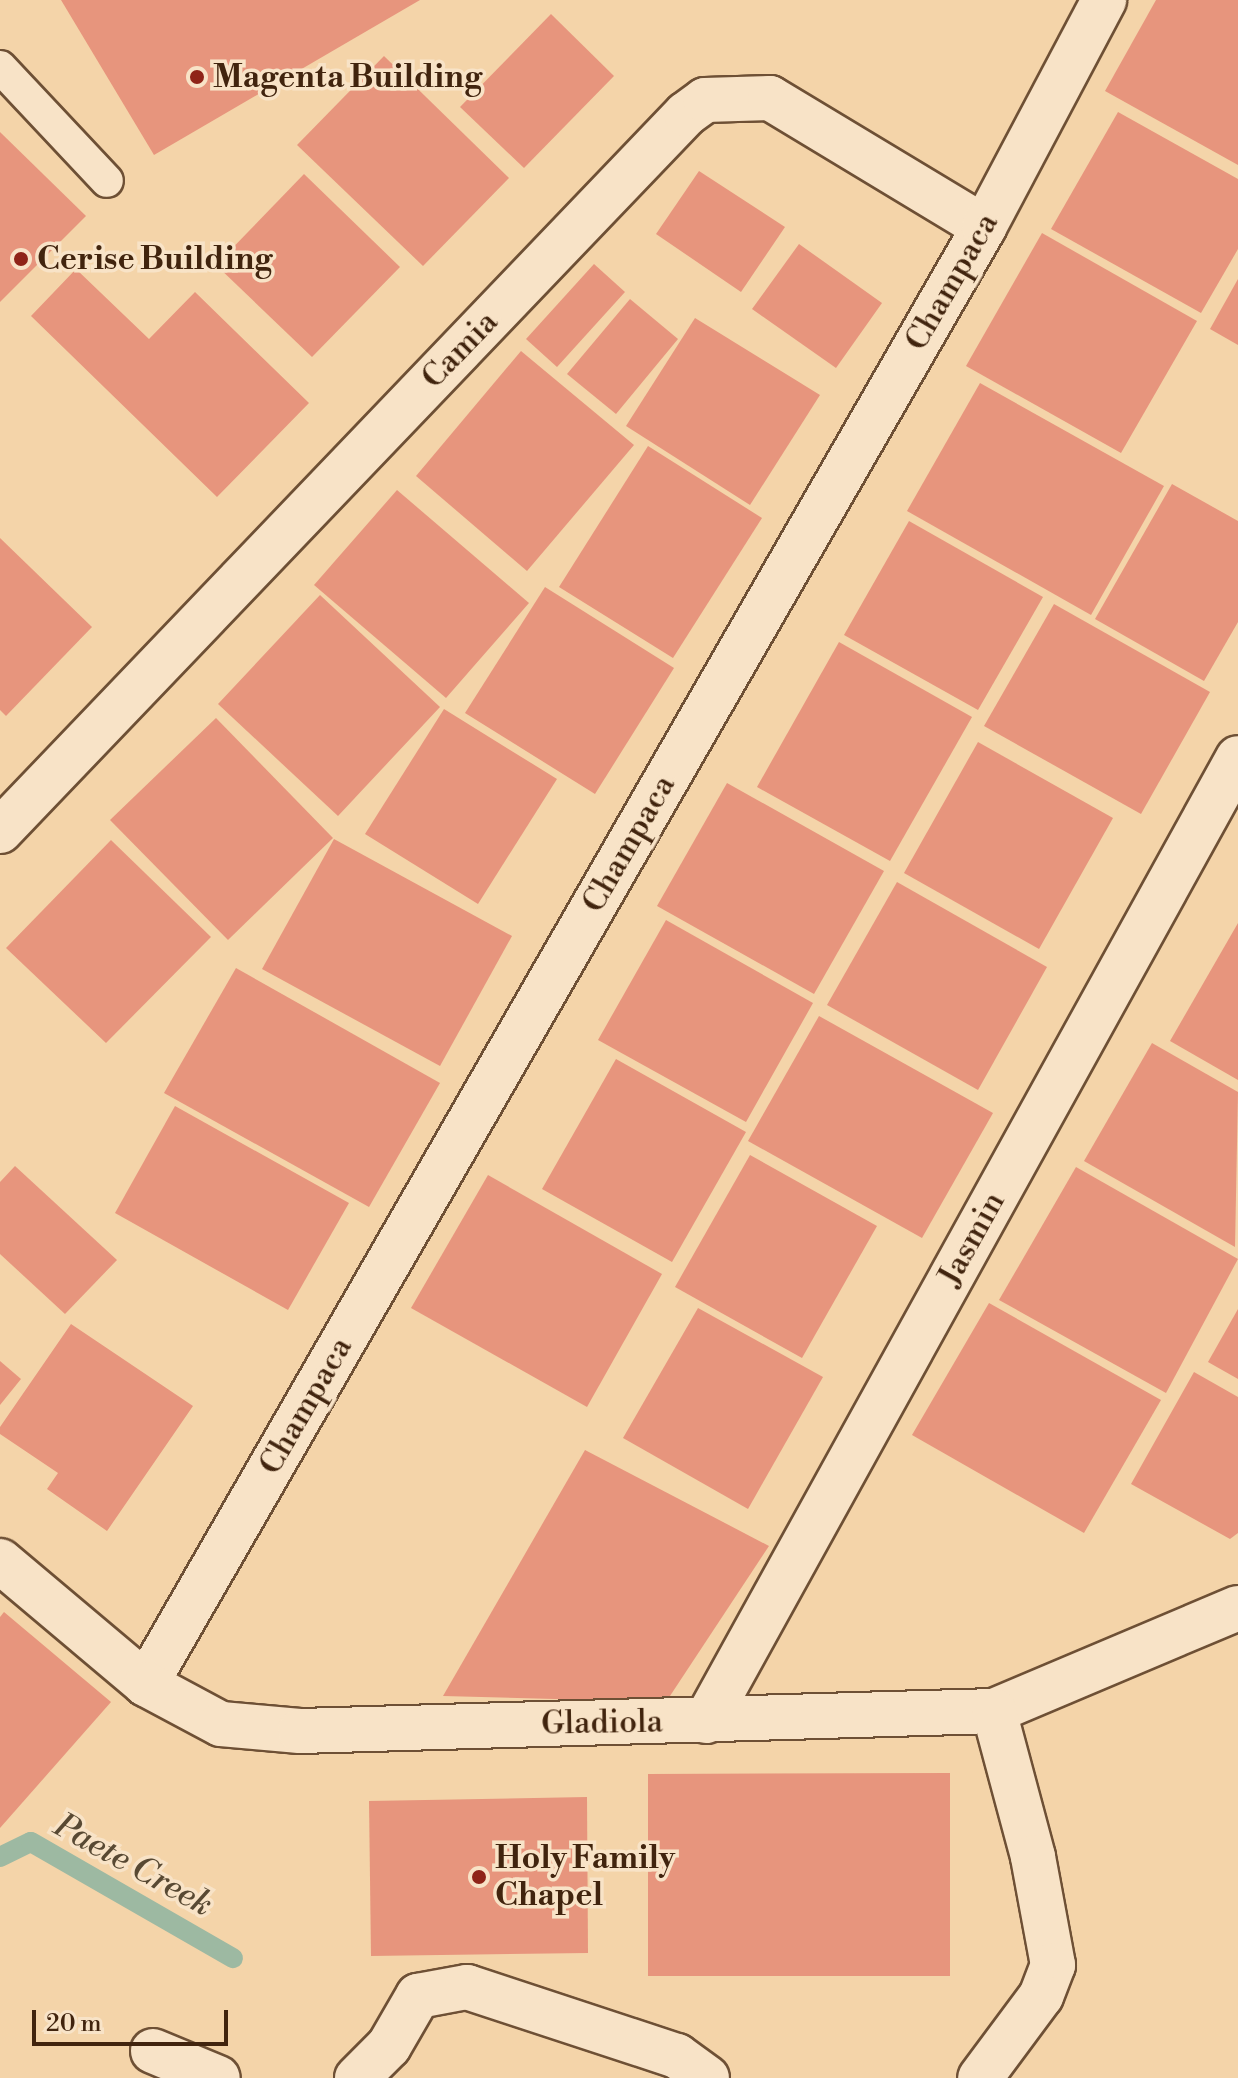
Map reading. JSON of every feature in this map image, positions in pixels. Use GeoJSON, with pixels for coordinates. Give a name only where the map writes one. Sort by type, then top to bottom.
{"type":"FeatureCollection","features":[{"type":"Feature","properties":{"kind":"street","name":"Champaca"},"geometry":{"type":"LineString","coordinates":[[146,1684],[984,227],[1104,0]]}},
{"type":"Feature","properties":{"kind":"street","name":"Camia"},"geometry":{"type":"LineString","coordinates":[[0,831],[675,125],[705,100],[770,98],[984,227]]}},
{"type":"Feature","properties":{"kind":"street","name":"Jasmin"},"geometry":{"type":"LineString","coordinates":[[706,1721],[1238,758]]}},
{"type":"Feature","properties":{"kind":"street","name":"Gladiola"},"geometry":{"type":"LineString","coordinates":[[0,1561],[146,1684],[221,1724],[300,1731],[994,1711],[1238,1608]]}},
{"type":"Feature","properties":{"kind":"street"},"geometry":{"type":"LineString","coordinates":[[980,2078],[1041,1996],[1053,1965],[1033,1857],[994,1711]]}},
{"type":"Feature","properties":{"kind":"street"},"geometry":{"type":"LineString","coordinates":[[357,2078],[389,2046],[418,1996],[467,1987],[677,2056],[707,2078]]}},
{"type":"Feature","properties":{"kind":"street"},"geometry":{"type":"LineString","coordinates":[[153,2051],[218,2078]]}},
{"type":"Feature","properties":{"kind":"lane"},"geometry":{"type":"LineString","coordinates":[[0,67],[107,181]]}},
{"type":"Feature","properties":{"kind":"building","name":"Magenta Building"},"geometry":{"type":"Polygon","coordinates":[[[61,0],[420,0],[154,155],[61,0]]]}},
{"type":"Feature","properties":{"kind":"building"},"geometry":{"type":"Polygon","coordinates":[[[1156,0],[1238,0],[1238,165],[1105,91],[1156,0]]]}},
{"type":"Feature","properties":{"kind":"building"},"geometry":{"type":"Polygon","coordinates":[[[551,14],[614,76],[524,168],[460,107],[551,14]]]}},
{"type":"Feature","properties":{"kind":"building"},"geometry":{"type":"Polygon","coordinates":[[[384,56],[509,178],[423,266],[297,145],[384,56]]]}},
{"type":"Feature","properties":{"kind":"building"},"geometry":{"type":"Polygon","coordinates":[[[1118,112],[1238,179],[1238,249],[1201,313],[1051,229],[1118,112]]]}},
{"type":"Feature","properties":{"kind":"building","name":"Cerise Building"},"geometry":{"type":"Polygon","coordinates":[[[0,132],[86,216],[0,302],[0,132]]]}},
{"type":"Feature","properties":{"kind":"building"},"geometry":{"type":"Polygon","coordinates":[[[699,171],[785,227],[741,292],[656,234],[699,171]]]}},
{"type":"Feature","properties":{"kind":"building"},"geometry":{"type":"Polygon","coordinates":[[[304,174],[400,267],[312,357],[216,265],[304,174]]]}},
{"type":"Feature","properties":{"kind":"building"},"geometry":{"type":"Polygon","coordinates":[[[1042,233],[1197,321],[1121,453],[966,366],[1042,233]]]}},
{"type":"Feature","properties":{"kind":"building"},"geometry":{"type":"Polygon","coordinates":[[[799,244],[882,303],[836,368],[752,309],[799,244]]]}},
{"type":"Feature","properties":{"kind":"building"},"geometry":{"type":"Polygon","coordinates":[[[594,264],[625,292],[557,367],[526,339],[594,264]]]}},
{"type":"Feature","properties":{"kind":"building"},"geometry":{"type":"Polygon","coordinates":[[[76,269],[149,339],[195,292],[309,403],[217,497],[31,316],[76,269]]]}},
{"type":"Feature","properties":{"kind":"building"},"geometry":{"type":"Polygon","coordinates":[[[1238,279],[1238,345],[1210,329],[1238,279]]]}},
{"type":"Feature","properties":{"kind":"building"},"geometry":{"type":"Polygon","coordinates":[[[630,299],[678,339],[616,414],[567,374],[630,299]]]}},
{"type":"Feature","properties":{"kind":"building"},"geometry":{"type":"Polygon","coordinates":[[[695,318],[820,395],[750,505],[626,426],[695,318]]]}},
{"type":"Feature","properties":{"kind":"building"},"geometry":{"type":"Polygon","coordinates":[[[521,351],[634,445],[527,571],[416,476],[521,351]]]}},
{"type":"Feature","properties":{"kind":"building"},"geometry":{"type":"Polygon","coordinates":[[[980,383],[1164,486],[1091,615],[907,511],[980,383]]]}},
{"type":"Feature","properties":{"kind":"building"},"geometry":{"type":"Polygon","coordinates":[[[648,446],[762,518],[673,658],[559,587],[648,446]]]}},
{"type":"Feature","properties":{"kind":"building"},"geometry":{"type":"Polygon","coordinates":[[[1172,484],[1238,521],[1238,622],[1204,681],[1095,619],[1172,484]]]}},
{"type":"Feature","properties":{"kind":"building"},"geometry":{"type":"Polygon","coordinates":[[[397,490],[529,603],[446,698],[314,585],[397,490]]]}},
{"type":"Feature","properties":{"kind":"building"},"geometry":{"type":"Polygon","coordinates":[[[909,521],[1043,597],[978,710],[844,635],[909,521]]]}},
{"type":"Feature","properties":{"kind":"building"},"geometry":{"type":"Polygon","coordinates":[[[0,538],[92,627],[6,716],[0,710],[0,538]]]}},
{"type":"Feature","properties":{"kind":"building"},"geometry":{"type":"Polygon","coordinates":[[[545,587],[674,668],[595,794],[465,713],[545,587]]]}},
{"type":"Feature","properties":{"kind":"building"},"geometry":{"type":"Polygon","coordinates":[[[320,595],[440,707],[338,816],[218,704],[320,595]]]}},
{"type":"Feature","properties":{"kind":"building"},"geometry":{"type":"Polygon","coordinates":[[[1054,604],[1210,692],[1141,814],[984,726],[1054,604]]]}},
{"type":"Feature","properties":{"kind":"building"},"geometry":{"type":"Polygon","coordinates":[[[839,642],[972,717],[890,861],[757,787],[839,642]]]}},
{"type":"Feature","properties":{"kind":"building"},"geometry":{"type":"Polygon","coordinates":[[[444,709],[557,779],[478,904],[365,834],[444,709]]]}},
{"type":"Feature","properties":{"kind":"building"},"geometry":{"type":"Polygon","coordinates":[[[216,718],[333,838],[228,940],[110,820],[216,718]]]}},
{"type":"Feature","properties":{"kind":"building"},"geometry":{"type":"Polygon","coordinates":[[[978,742],[1113,818],[1039,949],[904,873],[978,742]]]}},
{"type":"Feature","properties":{"kind":"building"},"geometry":{"type":"Polygon","coordinates":[[[727,783],[884,871],[814,994],[657,906],[727,783]]]}},
{"type":"Feature","properties":{"kind":"building"},"geometry":{"type":"Polygon","coordinates":[[[334,839],[512,936],[440,1066],[262,969],[334,839]]]}},
{"type":"Feature","properties":{"kind":"building"},"geometry":{"type":"Polygon","coordinates":[[[111,840],[211,937],[106,1043],[6,948],[111,840]]]}},
{"type":"Feature","properties":{"kind":"building"},"geometry":{"type":"Polygon","coordinates":[[[897,882],[1047,967],[978,1090],[827,1005],[897,882]]]}},
{"type":"Feature","properties":{"kind":"building"},"geometry":{"type":"Polygon","coordinates":[[[666,920],[813,1003],[746,1122],[598,1040],[666,920]]]}},
{"type":"Feature","properties":{"kind":"building"},"geometry":{"type":"Polygon","coordinates":[[[1238,923],[1238,1080],[1170,1041],[1238,923]]]}},
{"type":"Feature","properties":{"kind":"building"},"geometry":{"type":"Polygon","coordinates":[[[236,968],[440,1083],[369,1207],[164,1093],[236,968]]]}},
{"type":"Feature","properties":{"kind":"building"},"geometry":{"type":"Polygon","coordinates":[[[819,1016],[993,1113],[922,1238],[748,1141],[819,1016]]]}},
{"type":"Feature","properties":{"kind":"building"},"geometry":{"type":"Polygon","coordinates":[[[1152,1043],[1238,1092],[1235,1247],[1084,1161],[1152,1043]]]}},
{"type":"Feature","properties":{"kind":"building"},"geometry":{"type":"Polygon","coordinates":[[[616,1059],[746,1132],[672,1262],[542,1189],[616,1059]]]}},
{"type":"Feature","properties":{"kind":"building"},"geometry":{"type":"Polygon","coordinates":[[[175,1106],[349,1203],[288,1310],[115,1213],[175,1106]]]}},
{"type":"Feature","properties":{"kind":"building"},"geometry":{"type":"Polygon","coordinates":[[[750,1155],[877,1226],[802,1358],[675,1287],[750,1155]]]}},
{"type":"Feature","properties":{"kind":"building"},"geometry":{"type":"Polygon","coordinates":[[[15,1166],[117,1260],[65,1314],[0,1254],[0,1182],[15,1166]]]}},
{"type":"Feature","properties":{"kind":"building"},"geometry":{"type":"Polygon","coordinates":[[[1076,1167],[1238,1259],[1166,1393],[999,1300],[1076,1167]]]}},
{"type":"Feature","properties":{"kind":"building"},"geometry":{"type":"Polygon","coordinates":[[[488,1175],[662,1274],[587,1407],[411,1308],[488,1175]]]}},
{"type":"Feature","properties":{"kind":"building"},"geometry":{"type":"Polygon","coordinates":[[[989,1303],[1161,1400],[1084,1533],[912,1435],[989,1303]]]}},
{"type":"Feature","properties":{"kind":"building"},"geometry":{"type":"Polygon","coordinates":[[[698,1308],[823,1377],[748,1509],[623,1438],[698,1308]]]}},
{"type":"Feature","properties":{"kind":"building"},"geometry":{"type":"Polygon","coordinates":[[[1238,1309],[1238,1379],[1208,1362],[1238,1309]]]}},
{"type":"Feature","properties":{"kind":"building"},"geometry":{"type":"Polygon","coordinates":[[[71,1324],[193,1406],[107,1531],[47,1489],[58,1473],[0,1434],[0,1427],[71,1324]]]}},
{"type":"Feature","properties":{"kind":"building"},"geometry":{"type":"Polygon","coordinates":[[[0,1361],[21,1379],[0,1405],[0,1361]]]}},
{"type":"Feature","properties":{"kind":"building"},"geometry":{"type":"Polygon","coordinates":[[[1194,1372],[1238,1397],[1238,1533],[1230,1539],[1131,1484],[1194,1372]]]}},
{"type":"Feature","properties":{"kind":"building"},"geometry":{"type":"Polygon","coordinates":[[[585,1450],[769,1546],[666,1702],[443,1696],[585,1450]]]}},
{"type":"Feature","properties":{"kind":"building"},"geometry":{"type":"Polygon","coordinates":[[[4,1612],[111,1702],[0,1828],[0,1617],[4,1612]]]}},
{"type":"Feature","properties":{"kind":"building"},"geometry":{"type":"Polygon","coordinates":[[[950,1773],[950,1976],[648,1976],[648,1774],[950,1773]]]}},
{"type":"Feature","properties":{"kind":"building","name":"Holy Family Chapel"},"geometry":{"type":"Polygon","coordinates":[[[587,1797],[588,1953],[371,1956],[369,1801],[587,1797]]]}},
{"type":"Feature","properties":{"kind":"waterway","name":"Paete Creek"},"geometry":{"type":"LineString","coordinates":[[0,1857],[31,1842],[233,1958]]}},
{"type":"Feature","properties":{"kind":"place","name":"Magenta Building"},"geometry":{"type":"Point","coordinates":[197,77]}},
{"type":"Feature","properties":{"kind":"place","name":"Cerise Building"},"geometry":{"type":"Point","coordinates":[21,259]}},
{"type":"Feature","properties":{"kind":"place","name":"Holy Family Chapel"},"geometry":{"type":"Point","coordinates":[479,1877]}}]}
